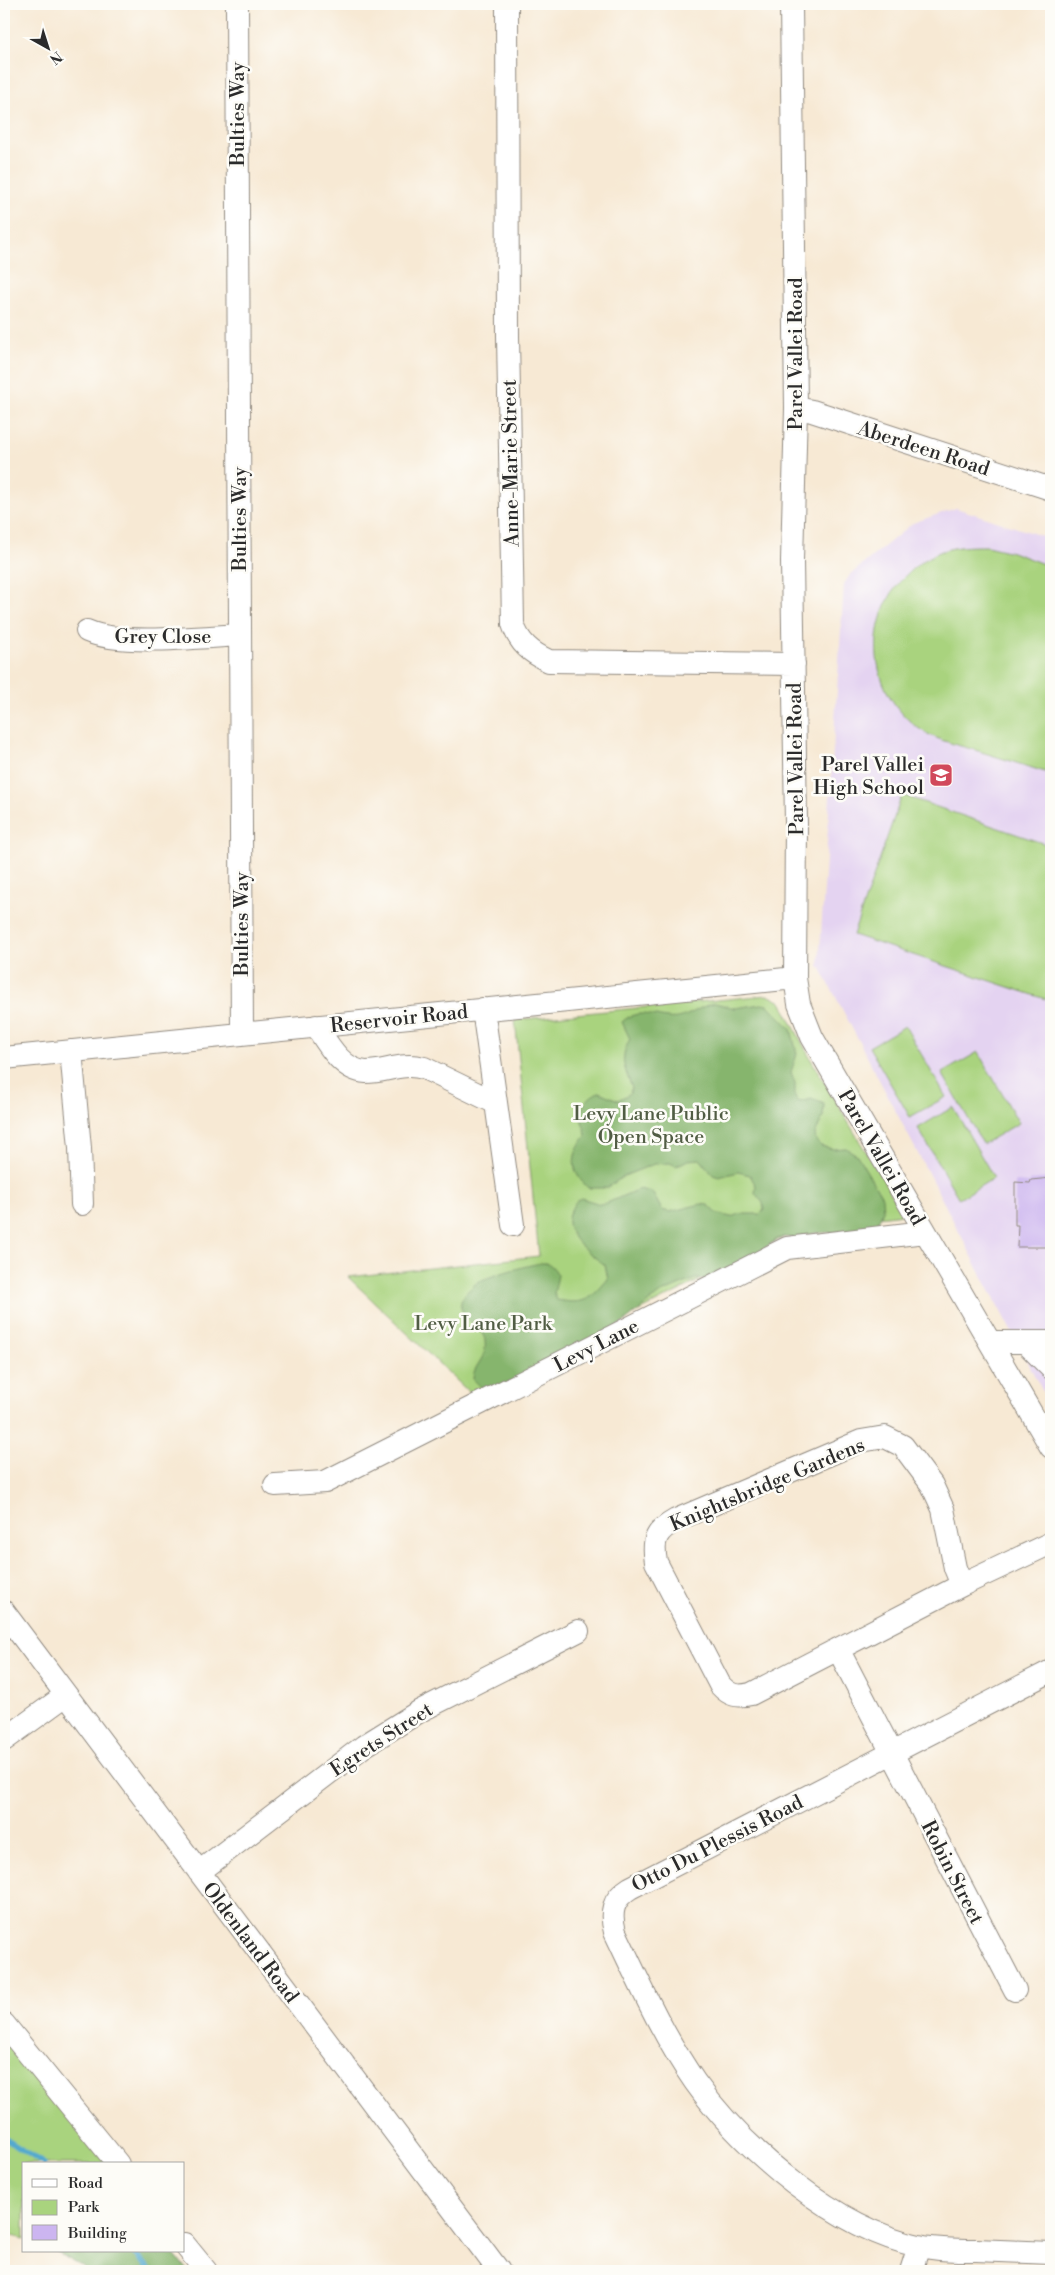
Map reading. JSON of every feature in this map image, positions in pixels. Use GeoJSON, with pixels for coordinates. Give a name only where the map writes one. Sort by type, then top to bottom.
{"type":"FeatureCollection","features":[{"type":"Feature","properties":{"kind":"street","name":"Bulties Way"},"geometry":{"type":"LineString","coordinates":[[237,4],[242,1034]]}},
{"type":"Feature","properties":{"kind":"street","name":"Anne-Marie Street"},"geometry":{"type":"LineString","coordinates":[[507,4],[508,346],[513,624],[517,635],[534,654],[549,661],[794,664]]}},
{"type":"Feature","properties":{"kind":"street","name":"Parel Vallei Road"},"geometry":{"type":"LineString","coordinates":[[790,4],[796,408],[792,561],[796,824],[795,978],[799,1004],[812,1037],[1050,1442]]}},
{"type":"Feature","properties":{"kind":"street","name":"Aberdeen Road"},"geometry":{"type":"LineString","coordinates":[[796,408],[812,411],[1051,489]]}},
{"type":"Feature","properties":{"kind":"street","name":"Grey Close"},"geometry":{"type":"LineString","coordinates":[[87,630],[97,635],[122,638],[240,636]]}},
{"type":"Feature","properties":{"kind":"street","name":"Reservoir Road"},"geometry":{"type":"LineString","coordinates":[[4,1058],[795,978]]}},
{"type":"Feature","properties":{"kind":"street"},"geometry":{"type":"LineString","coordinates":[[484,1009],[513,1225]]}},
{"type":"Feature","properties":{"kind":"street"},"geometry":{"type":"LineString","coordinates":[[316,1026],[333,1051],[357,1070],[366,1072],[412,1065],[432,1072],[496,1103]]}},
{"type":"Feature","properties":{"kind":"street"},"geometry":{"type":"LineString","coordinates":[[71,1052],[80,1148],[82,1204]]}},
{"type":"Feature","properties":{"kind":"street","name":"Levy Lane"},"geometry":{"type":"LineString","coordinates":[[275,1485],[325,1482],[787,1248],[925,1232]]}},
{"type":"Feature","properties":{"kind":"street"},"geometry":{"type":"LineString","coordinates":[[990,1342],[1051,1342]]}},
{"type":"Feature","properties":{"kind":"street"},"geometry":{"type":"LineString","coordinates":[[1026,1343],[1051,1368]]}},
{"type":"Feature","properties":{"kind":"street","name":"Knightsbridge Gardens"},"geometry":{"type":"LineString","coordinates":[[962,1585],[955,1568],[943,1509],[935,1492],[903,1446],[885,1437],[861,1441],[676,1520],[664,1527],[657,1536],[654,1549],[656,1562],[720,1685],[726,1692],[742,1696],[752,1694],[962,1585],[1051,1543]]}},
{"type":"Feature","properties":{"kind":"street","name":"Oldenland Road"},"geometry":{"type":"LineString","coordinates":[[4,1612],[499,2271]]}},
{"type":"Feature","properties":{"kind":"street","name":"Egrets Street"},"geometry":{"type":"LineString","coordinates":[[198,1872],[364,1746],[420,1711],[578,1631]]}},
{"type":"Feature","properties":{"kind":"street"},"geometry":{"type":"LineString","coordinates":[[838,1649],[892,1753]]}},
{"type":"Feature","properties":{"kind":"street","name":"Otto Du Plessis Road"},"geometry":{"type":"LineString","coordinates":[[1051,1671],[622,1893],[612,1909],[615,1932],[626,1956],[676,2052],[695,2082],[722,2115],[765,2159],[812,2197],[844,2216],[897,2240],[920,2246],[941,2249],[1051,2253]]}},
{"type":"Feature","properties":{"kind":"street"},"geometry":{"type":"LineString","coordinates":[[4,1740],[66,1695]]}},
{"type":"Feature","properties":{"kind":"street","name":"Robin Street"},"geometry":{"type":"LineString","coordinates":[[892,1753],[1015,1990]]}},
{"type":"Feature","properties":{"kind":"street"},"geometry":{"type":"LineString","coordinates":[[4,2024],[116,2162]]}},
{"type":"Feature","properties":{"kind":"street"},"geometry":{"type":"LineString","coordinates":[[185,2245],[206,2271]]}},
{"type":"Feature","properties":{"kind":"street"},"geometry":{"type":"LineString","coordinates":[[911,2271],[920,2246]]}},
{"type":"Feature","properties":{"kind":"shaded area","name":"Parel Vallei High School"},"geometry":{"type":"Polygon","coordinates":[[[956,508],[1051,539],[1051,1407],[819,965],[844,584],[850,575],[913,523],[956,508]]]}},
{"type":"Feature","properties":{"kind":"green space"},"geometry":{"type":"Polygon","coordinates":[[[967,546],[987,546],[1012,552],[1051,567],[1051,774],[927,734],[913,724],[895,704],[883,681],[877,657],[878,633],[884,609],[896,588],[913,569],[941,551],[967,546]]]}},
{"type":"Feature","properties":{"kind":"green space"},"geometry":{"type":"Polygon","coordinates":[[[902,795],[1051,846],[1051,1001],[853,935],[902,795]]]}},
{"type":"Feature","properties":{"kind":"green space","name":"Levy Lane Public Open Space"},"geometry":{"type":"Polygon","coordinates":[[[768,995],[781,1002],[810,1058],[903,1214],[808,1225],[473,1396],[348,1277],[539,1256],[515,1020],[768,995]]]}},
{"type":"Feature","properties":{"kind":"green space","name":"Levy Lane Public Open Space"},"geometry":{"type":"Polygon","coordinates":[[[715,1003],[735,1008],[761,1004],[768,1005],[791,1029],[797,1054],[791,1072],[795,1083],[795,1097],[799,1102],[812,1099],[824,1104],[823,1117],[815,1134],[816,1141],[821,1146],[833,1149],[846,1148],[857,1155],[882,1197],[883,1211],[878,1222],[868,1231],[815,1233],[796,1238],[783,1237],[777,1239],[750,1259],[714,1279],[695,1279],[659,1294],[623,1323],[495,1390],[482,1388],[473,1379],[475,1369],[483,1357],[485,1340],[480,1330],[466,1317],[461,1308],[462,1299],[473,1286],[478,1282],[500,1274],[545,1263],[551,1266],[558,1275],[554,1294],[557,1300],[574,1302],[591,1296],[608,1279],[605,1265],[577,1242],[569,1227],[568,1218],[579,1199],[600,1204],[607,1203],[639,1189],[652,1192],[662,1210],[669,1212],[701,1204],[708,1205],[718,1214],[731,1217],[739,1214],[760,1214],[764,1210],[763,1203],[755,1193],[756,1186],[750,1175],[738,1172],[719,1177],[713,1175],[700,1159],[688,1160],[676,1166],[670,1163],[654,1164],[624,1176],[607,1188],[588,1188],[582,1182],[575,1169],[574,1163],[577,1150],[586,1136],[581,1113],[586,1102],[599,1092],[618,1100],[629,1094],[632,1088],[624,1063],[625,1052],[630,1039],[622,1022],[629,1017],[642,1014],[678,1018],[715,1003]]]}},
{"type":"Feature","properties":{"kind":"green space"},"geometry":{"type":"Polygon","coordinates":[[[905,1026],[946,1097],[910,1117],[869,1047],[905,1026]]]}},
{"type":"Feature","properties":{"kind":"green space"},"geometry":{"type":"Polygon","coordinates":[[[978,1052],[1019,1123],[983,1144],[942,1073],[978,1052]]]}},
{"type":"Feature","properties":{"kind":"green space"},"geometry":{"type":"Polygon","coordinates":[[[953,1107],[994,1178],[959,1199],[918,1128],[953,1107]]]}},
{"type":"Feature","properties":{"kind":"green space"},"geometry":{"type":"Polygon","coordinates":[[[4,2024],[116,2162],[22,2162],[22,2238],[4,2234],[4,2024]]]}},
{"type":"Feature","properties":{"kind":"green space"},"geometry":{"type":"Polygon","coordinates":[[[56,2252],[172,2252],[188,2271],[82,2271],[83,2267],[56,2252]]]}},
{"type":"Feature","properties":{"kind":"building"},"geometry":{"type":"Polygon","coordinates":[[[1051,1178],[1051,1247],[1017,1247],[1018,1225],[1015,1225],[1015,1182],[1030,1183],[1031,1180],[1051,1178]]]}},
{"type":"Feature","properties":{"kind":"waterway"},"geometry":{"type":"LineString","coordinates":[[4,2138],[41,2162]]}},
{"type":"Feature","properties":{"kind":"waterway"},"geometry":{"type":"LineString","coordinates":[[134,2252],[151,2271]]}},
{"type":"Feature","properties":{"kind":"place","name":"Parel Vallei High School"},"geometry":{"type":"Point","coordinates":[941,775]}},
{"type":"Feature","properties":{"kind":"park label","name":"Levy Lane Park"},"geometry":{"type":"Point","coordinates":[483,1323]}}]}
